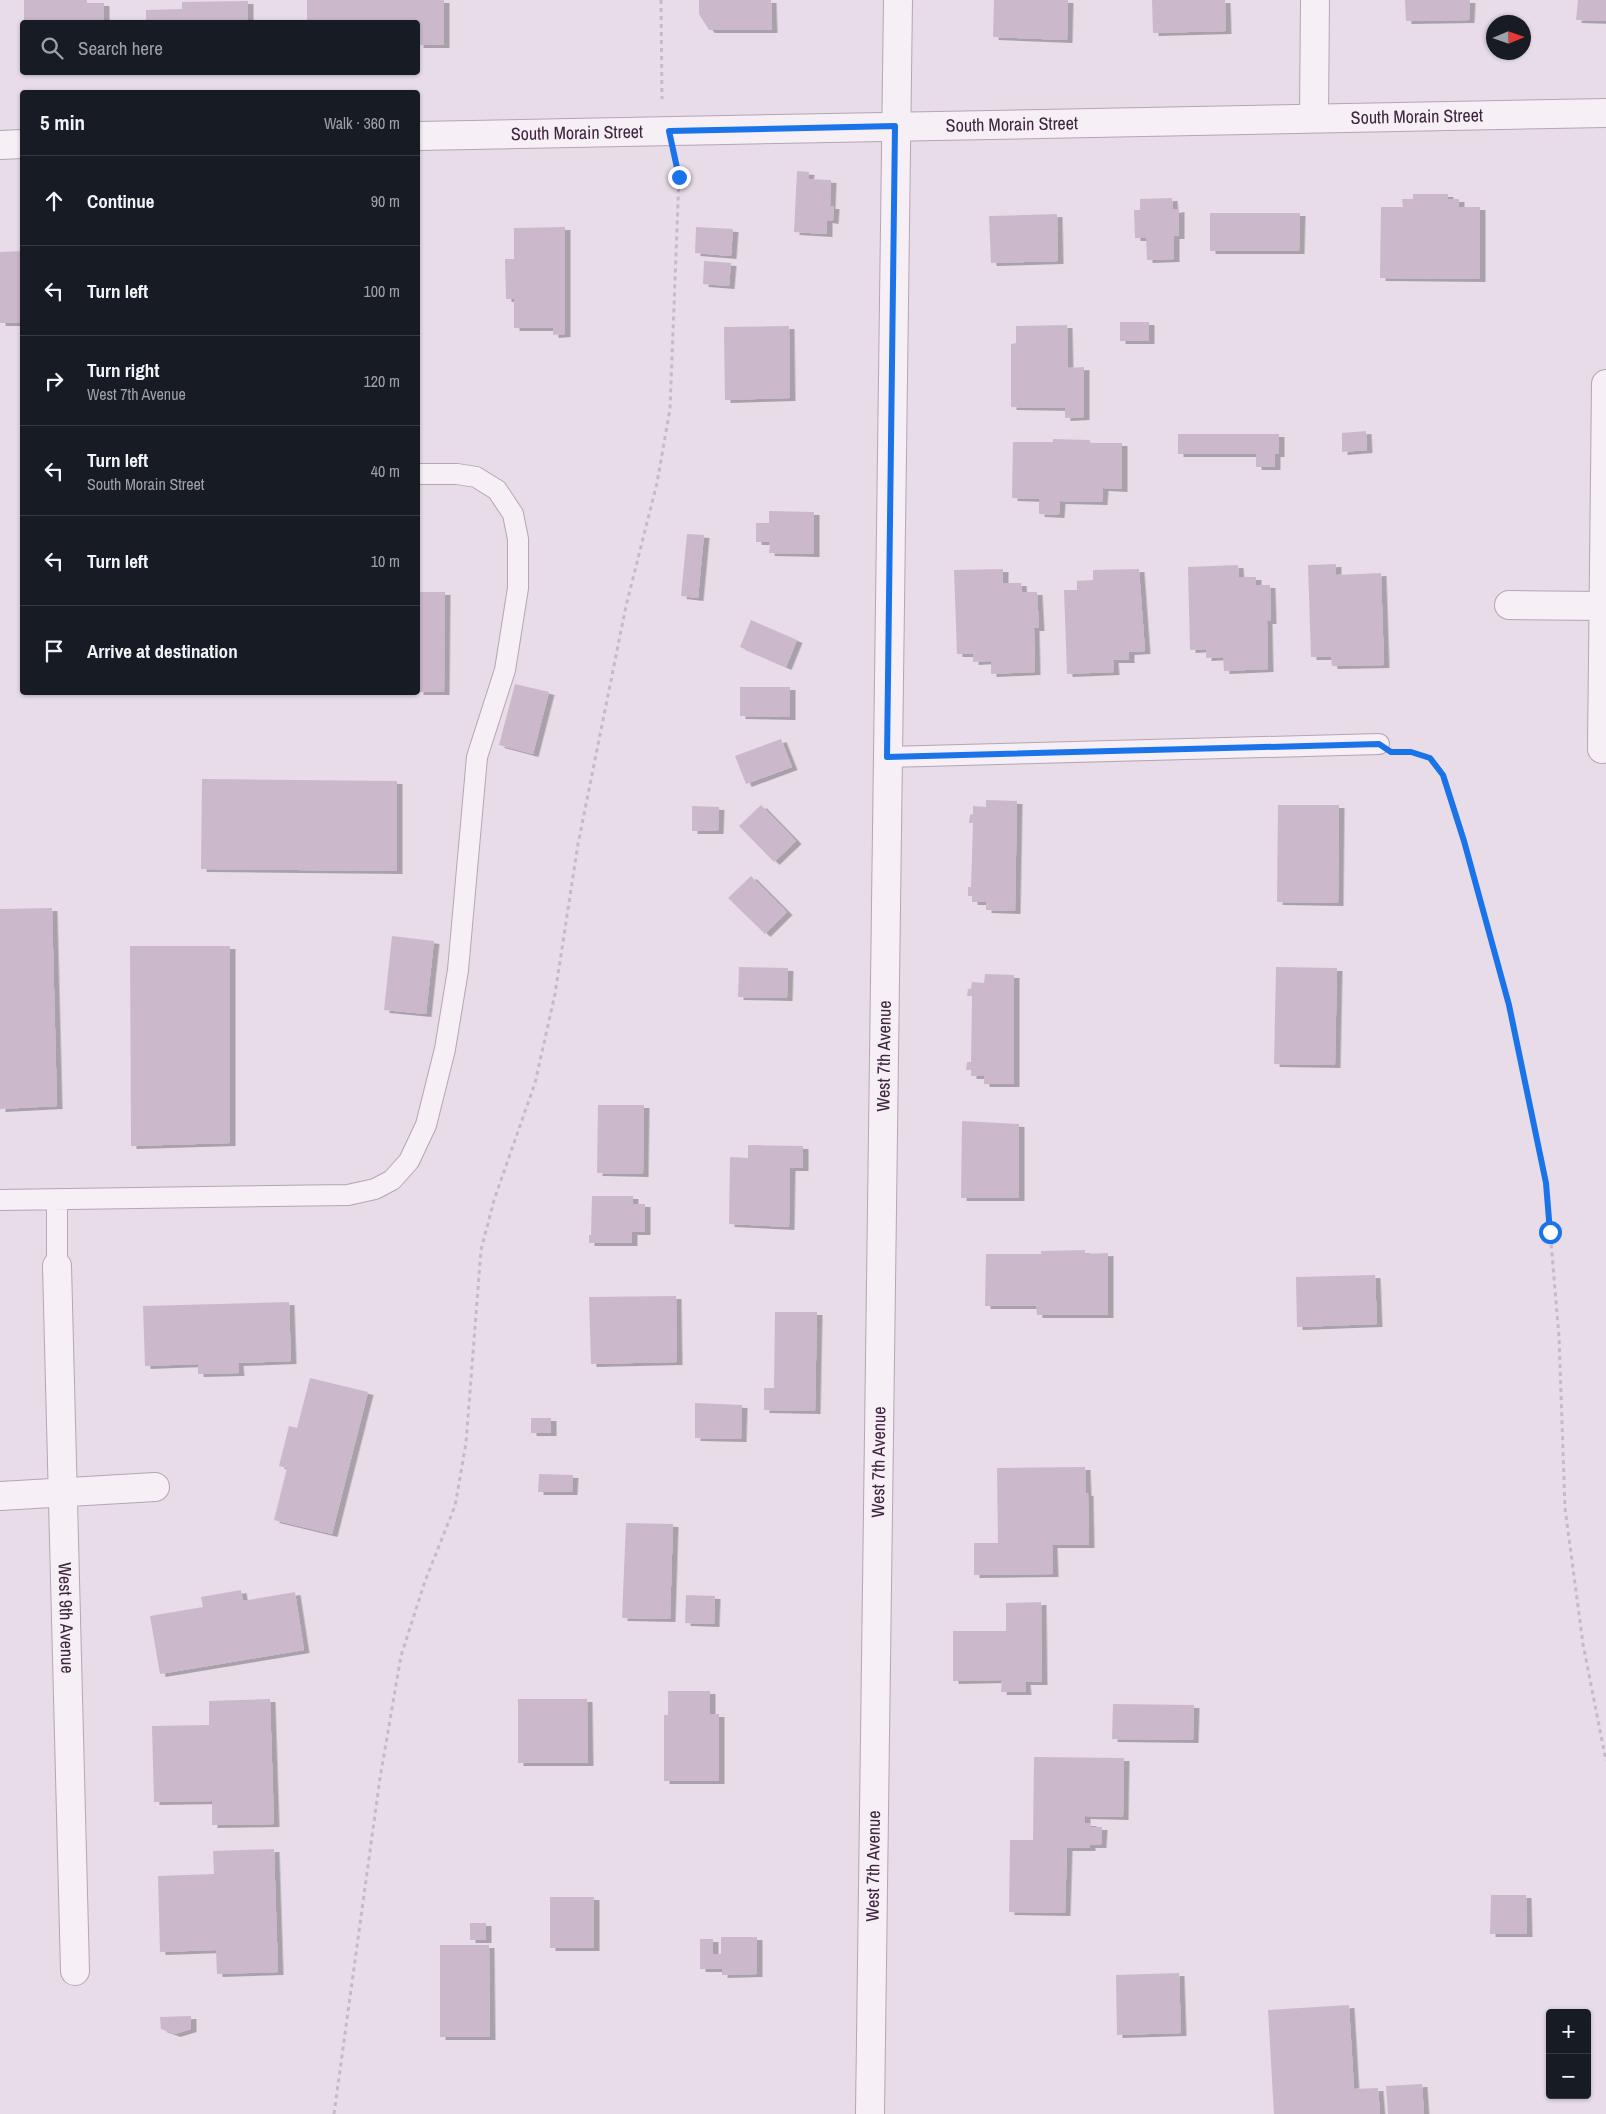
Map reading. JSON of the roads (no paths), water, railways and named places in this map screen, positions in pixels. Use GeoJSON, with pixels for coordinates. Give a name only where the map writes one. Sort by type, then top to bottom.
{"type":"FeatureCollection","features":[{"type":"Feature","properties":{"kind":"street","name":"West 7th Avenue"},"geometry":{"type":"LineString","coordinates":[[870,2114],[898,0]]}},
{"type":"Feature","properties":{"kind":"street"},"geometry":{"type":"LineString","coordinates":[[1314,117],[1315,0]]}},
{"type":"Feature","properties":{"kind":"street","name":"South Morain Street"},"geometry":{"type":"LineString","coordinates":[[420,136],[1606,112]]}},
{"type":"Feature","properties":{"kind":"street"},"geometry":{"type":"LineString","coordinates":[[0,145],[20,144]]}},
{"type":"Feature","properties":{"kind":"street"},"geometry":{"type":"LineString","coordinates":[[1602,749],[1606,384]]}},
{"type":"Feature","properties":{"kind":"street"},"geometry":{"type":"LineString","coordinates":[[1509,605],[1603,606]]}},
{"type":"Feature","properties":{"kind":"street","name":"West 9th Avenue"},"geometry":{"type":"LineString","coordinates":[[56,1266],[75,1971]]}},
{"type":"Feature","properties":{"kind":"street"},"geometry":{"type":"LineString","coordinates":[[0,1496],[155,1488]]}},
{"type":"Feature","properties":{"kind":"lane"},"geometry":{"type":"LineString","coordinates":[[0,1200],[348,1195],[375,1189],[392,1180],[409,1161],[426,1125],[445,1049],[458,970],[478,757],[505,670],[518,588],[518,539],[513,514],[497,490],[476,477],[457,474],[420,474]]}},
{"type":"Feature","properties":{"kind":"lane"},"geometry":{"type":"LineString","coordinates":[[887,757],[1379,744]]}},
{"type":"Feature","properties":{"kind":"lane"},"geometry":{"type":"LineString","coordinates":[[56,1266],[57,1199]]}}]}
